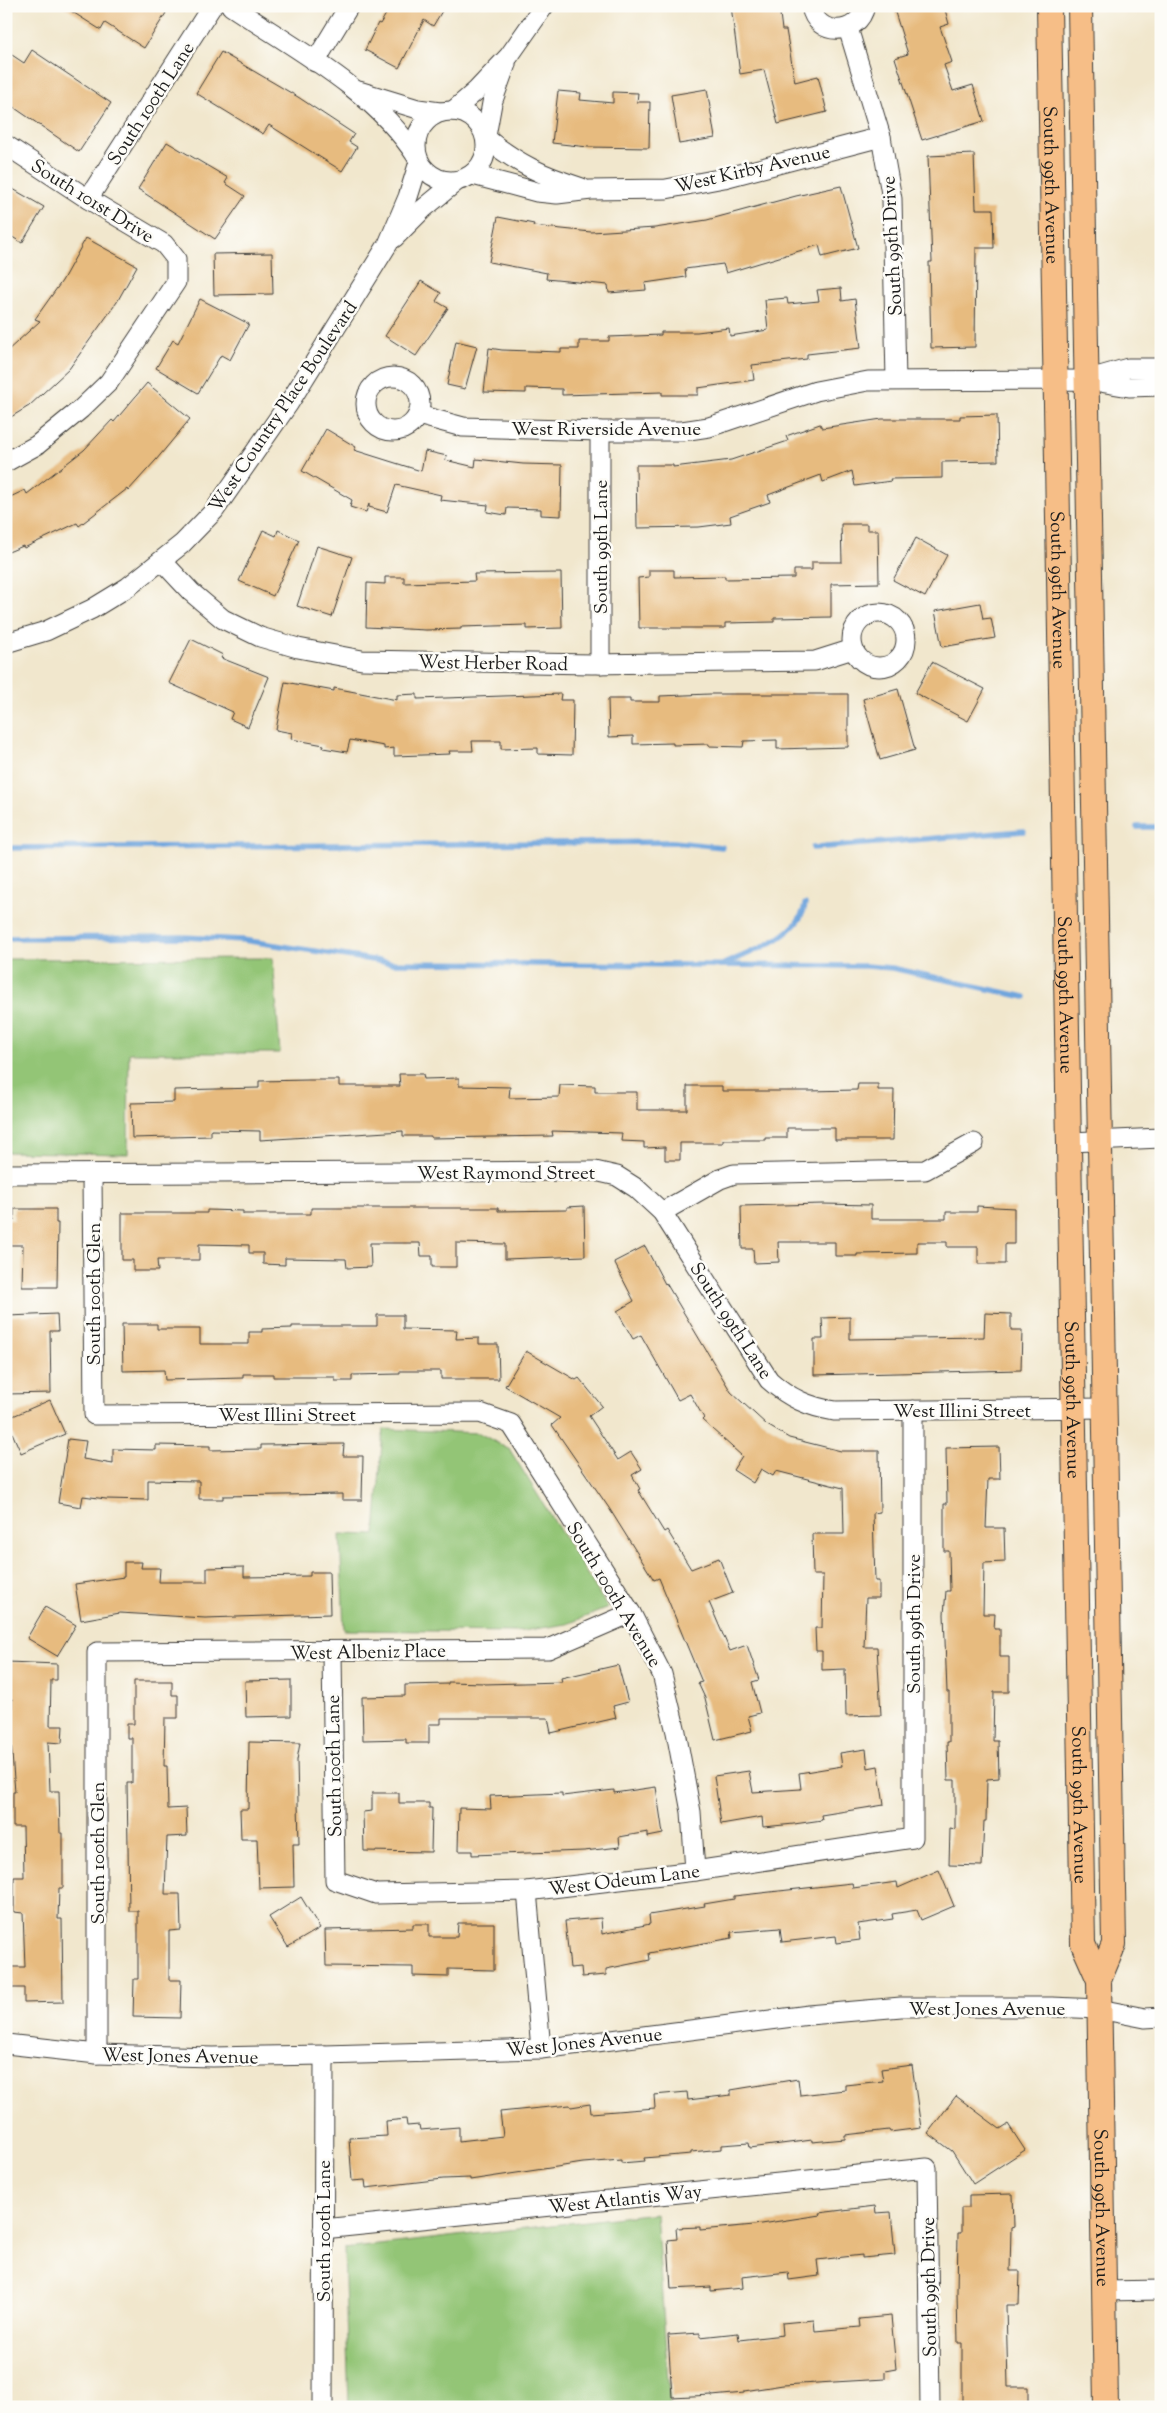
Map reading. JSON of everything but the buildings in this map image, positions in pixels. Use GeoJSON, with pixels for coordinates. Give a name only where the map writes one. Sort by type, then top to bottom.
{"type":"FeatureCollection","features":[{"type":"Feature","properties":{"kind":"main road","name":"South 99th Avenue"},"geometry":{"type":"LineString","coordinates":[[1049,6],[1083,1944],[1099,1980]]}},
{"type":"Feature","properties":{"kind":"main road","name":"South 99th Avenue"},"geometry":{"type":"LineString","coordinates":[[1080,6],[1096,815],[1114,1944],[1099,1980],[1106,2407]]}},
{"type":"Feature","properties":{"kind":"street","name":"South 100th Lane"},"geometry":{"type":"LineString","coordinates":[[88,199],[212,6]]}},
{"type":"Feature","properties":{"kind":"street"},"geometry":{"type":"LineString","coordinates":[[231,6],[359,91],[408,142],[426,172],[435,178],[465,178]]}},
{"type":"Feature","properties":{"kind":"street"},"geometry":{"type":"LineString","coordinates":[[315,62],[348,6]]}},
{"type":"Feature","properties":{"kind":"street","name":"West Country Place Boulevard"},"geometry":{"type":"LineString","coordinates":[[6,643],[46,631],[92,609],[128,587],[162,561],[198,528],[234,484],[289,403],[388,244],[408,197],[418,160],[415,146],[423,125],[447,112],[476,91],[509,56],[544,6]]}},
{"type":"Feature","properties":{"kind":"street"},"geometry":{"type":"LineString","coordinates":[[811,6],[816,19],[822,25],[839,30],[848,28],[862,16],[865,6]]}},
{"type":"Feature","properties":{"kind":"street","name":"South 99th Drive"},"geometry":{"type":"LineString","coordinates":[[848,28],[881,137],[892,199],[896,380]]}},
{"type":"Feature","properties":{"kind":"street","name":"West Country Place Boulevard"},"geometry":{"type":"LineString","coordinates":[[388,244],[423,209],[465,178],[485,158],[486,137],[495,95],[509,56]]}},
{"type":"Feature","properties":{"kind":"street"},"geometry":{"type":"LineString","coordinates":[[359,91],[418,109],[464,113],[474,118],[481,126],[486,137]]}},
{"type":"Feature","properties":{"kind":"street","name":"West Kirby Avenue"},"geometry":{"type":"LineString","coordinates":[[486,137],[501,151],[537,173],[591,190]]}},
{"type":"Feature","properties":{"kind":"street","name":"West Kirby Avenue"},"geometry":{"type":"LineString","coordinates":[[465,178],[557,194],[591,190],[638,190],[691,185],[881,137]]}},
{"type":"Feature","properties":{"kind":"street","name":"South 101st Drive"},"geometry":{"type":"LineString","coordinates":[[6,145],[88,199],[164,244],[176,259],[176,282],[109,382],[81,409],[36,445],[6,462]]}},
{"type":"Feature","properties":{"kind":"street","name":"West Riverside Avenue"},"geometry":{"type":"LineString","coordinates":[[1088,380],[1128,368],[1161,368]]}},
{"type":"Feature","properties":{"kind":"street","name":"West Riverside Avenue"},"geometry":{"type":"LineString","coordinates":[[418,416],[463,427],[682,431],[709,427],[816,391],[868,381],[1088,380],[1129,387],[1161,386]]}},
{"type":"Feature","properties":{"kind":"street","name":"South 99th Lane"},"geometry":{"type":"LineString","coordinates":[[600,431],[600,664]]}},
{"type":"Feature","properties":{"kind":"street","name":"West Herber Road"},"geometry":{"type":"LineString","coordinates":[[162,561],[191,592],[223,619],[260,637],[298,648],[362,660],[600,664],[815,661],[852,649]]}},
{"type":"Feature","properties":{"kind":"street"},"geometry":{"type":"LineString","coordinates":[[1070,1142],[1161,1138]]}},
{"type":"Feature","properties":{"kind":"street"},"geometry":{"type":"LineString","coordinates":[[662,1212],[720,1179],[734,1174],[926,1170],[974,1143]]}},
{"type":"Feature","properties":{"kind":"street","name":"West Raymond Street"},"geometry":{"type":"LineString","coordinates":[[6,1174],[595,1171],[617,1176],[636,1188],[662,1212]]}},
{"type":"Feature","properties":{"kind":"street","name":"South 100th Glen"},"geometry":{"type":"LineString","coordinates":[[92,1174],[94,1415]]}},
{"type":"Feature","properties":{"kind":"street","name":"South 99th Lane"},"geometry":{"type":"LineString","coordinates":[[662,1212],[769,1380],[789,1396],[819,1408]]}},
{"type":"Feature","properties":{"kind":"street","name":"West Illini Street"},"geometry":{"type":"LineString","coordinates":[[819,1408],[835,1411],[1105,1408]]}},
{"type":"Feature","properties":{"kind":"street","name":"South 99th Drive"},"geometry":{"type":"LineString","coordinates":[[913,1410],[913,1838]]}},
{"type":"Feature","properties":{"kind":"street","name":"West Illini Street"},"geometry":{"type":"LineString","coordinates":[[94,1415],[480,1413]]}},
{"type":"Feature","properties":{"kind":"street","name":"South 100th Avenue"},"geometry":{"type":"LineString","coordinates":[[480,1413],[511,1424],[631,1613],[662,1674],[676,1732],[691,1812],[695,1871]]}},
{"type":"Feature","properties":{"kind":"street","name":"West Albeniz Place"},"geometry":{"type":"LineString","coordinates":[[97,1652],[332,1652],[548,1649],[631,1613]]}},
{"type":"Feature","properties":{"kind":"street","name":"South 100th Glen"},"geometry":{"type":"LineString","coordinates":[[97,1652],[97,2054]]}},
{"type":"Feature","properties":{"kind":"street","name":"South 100th Lane"},"geometry":{"type":"LineString","coordinates":[[332,1652],[335,1880]]}},
{"type":"Feature","properties":{"kind":"street","name":"West Odeum Lane"},"geometry":{"type":"LineString","coordinates":[[335,1880],[376,1894],[527,1891],[695,1871],[913,1838]]}},
{"type":"Feature","properties":{"kind":"street"},"geometry":{"type":"LineString","coordinates":[[527,1891],[541,2049]]}},
{"type":"Feature","properties":{"kind":"street","name":"West Jones Avenue"},"geometry":{"type":"LineString","coordinates":[[6,2044],[97,2054],[212,2057],[324,2055],[541,2049],[857,2010],[901,2007],[1052,2007],[1099,2010],[1146,2018],[1161,2017]]}},
{"type":"Feature","properties":{"kind":"street","name":"South 100th Lane"},"geometry":{"type":"LineString","coordinates":[[323,2407],[324,2055]]}},
{"type":"Feature","properties":{"kind":"street","name":"South 99th Drive"},"geometry":{"type":"LineString","coordinates":[[927,2168],[930,2406]]}},
{"type":"Feature","properties":{"kind":"street","name":"West Atlantis Way"},"geometry":{"type":"LineString","coordinates":[[323,2229],[927,2168]]}},
{"type":"Feature","properties":{"kind":"street"},"geometry":{"type":"LineString","coordinates":[[1104,2291],[1161,2290]]}},
{"type":"Feature","properties":{"kind":"street"},"geometry":{"type":"LineString","coordinates":[[926,2407],[930,2406]]}},
{"type":"Feature","properties":{"kind":"green space"},"geometry":{"type":"Polygon","coordinates":[[[273,958],[280,1053],[129,1053],[128,1154],[6,1152],[6,959],[273,958]]]}},
{"type":"Feature","properties":{"kind":"green space"},"geometry":{"type":"Polygon","coordinates":[[[383,1429],[479,1433],[510,1450],[608,1608],[567,1624],[516,1632],[344,1630],[340,1534],[375,1535],[383,1429]]]}},
{"type":"Feature","properties":{"kind":"green space"},"geometry":{"type":"Polygon","coordinates":[[[656,2213],[670,2407],[349,2407],[344,2249],[656,2213]]]}},
{"type":"Feature","properties":{"kind":"waterway"},"geometry":{"type":"LineString","coordinates":[[1137,827],[1161,827]]}},
{"type":"Feature","properties":{"kind":"waterway"},"geometry":{"type":"LineString","coordinates":[[813,848],[1024,831]]}},
{"type":"Feature","properties":{"kind":"waterway"},"geometry":{"type":"LineString","coordinates":[[6,848],[674,842],[722,847]]}},
{"type":"Feature","properties":{"kind":"waterway"},"geometry":{"type":"LineString","coordinates":[[724,964],[760,948],[785,934],[801,915],[805,904]]}},
{"type":"Feature","properties":{"kind":"waterway"},"geometry":{"type":"LineString","coordinates":[[6,938],[182,937],[243,940],[392,963],[866,966],[892,968],[1025,997]]}}]}
